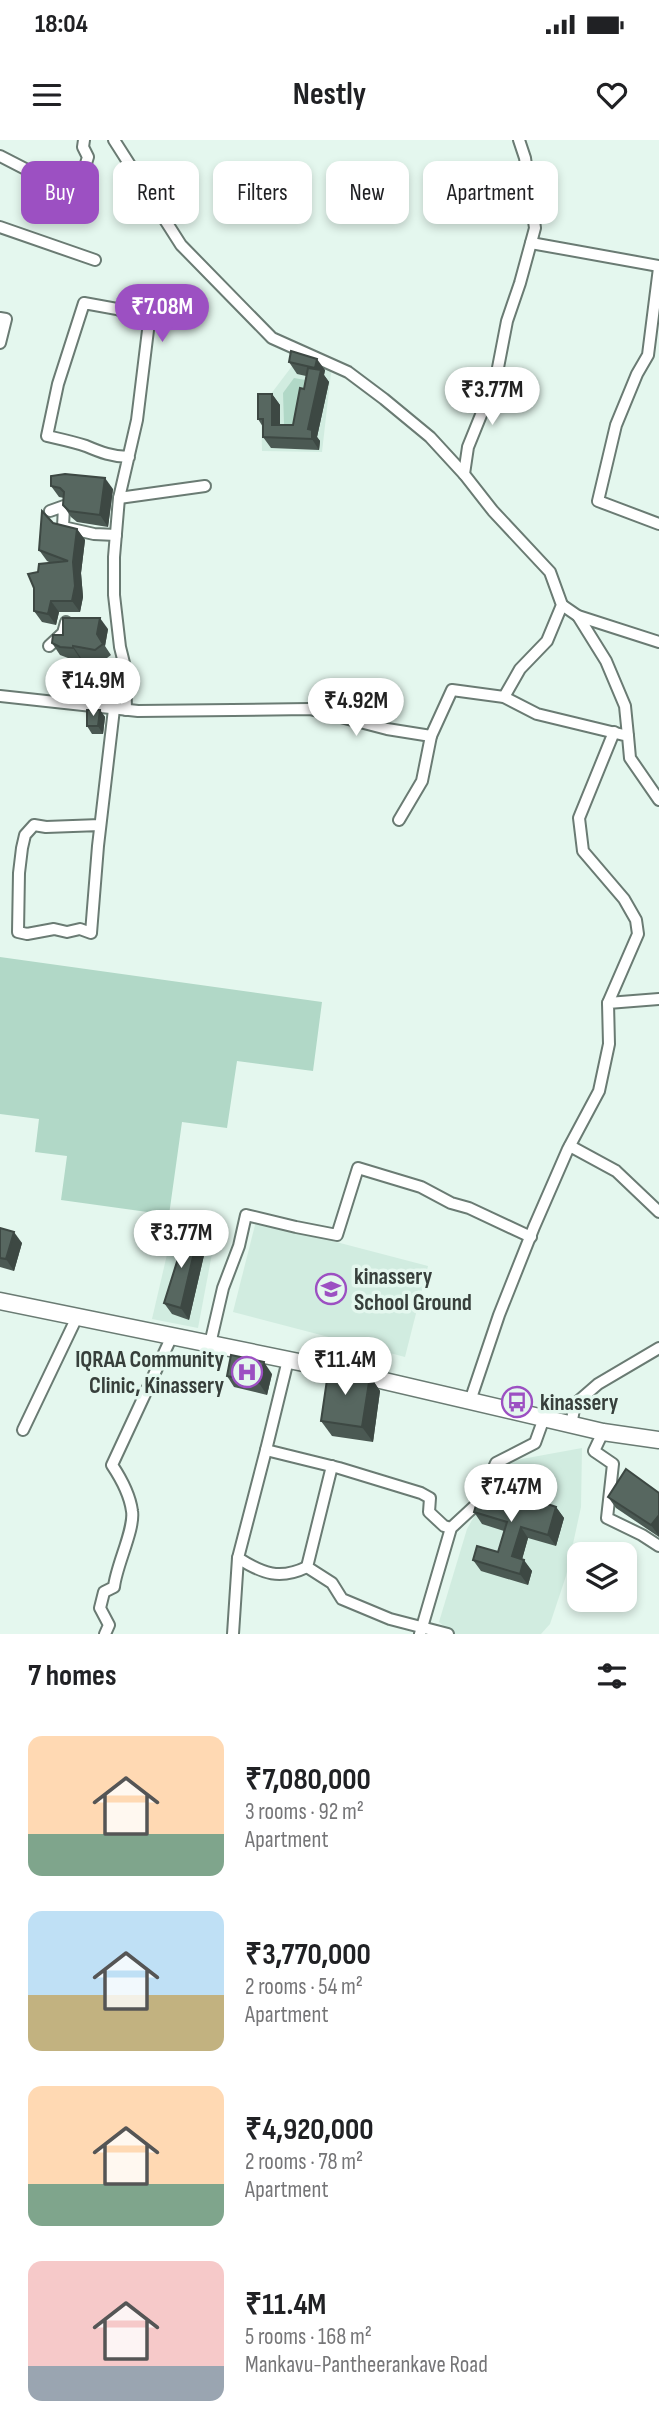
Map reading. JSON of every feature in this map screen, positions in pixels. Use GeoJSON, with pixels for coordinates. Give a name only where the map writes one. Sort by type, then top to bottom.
{"type":"FeatureCollection","features":[{"type":"Feature","properties":{"kind":"main road"},"geometry":{"type":"LineString","coordinates":[[0,1301],[288,1360],[603,1432],[658,1438]]}},
{"type":"Feature","properties":{"kind":"street"},"geometry":{"type":"LineString","coordinates":[[0,156],[76,195],[88,157],[83,147],[84,140]]}},
{"type":"Feature","properties":{"kind":"street"},"geometry":{"type":"LineString","coordinates":[[114,140],[181,245],[272,338],[348,372],[430,437],[550,572],[562,605],[578,616],[659,642]]}},
{"type":"Feature","properties":{"kind":"street"},"geometry":{"type":"LineString","coordinates":[[464,474],[468,447],[496,378],[507,321],[535,228],[526,158],[519,140]]}},
{"type":"Feature","properties":{"kind":"street"},"geometry":{"type":"LineString","coordinates":[[0,227],[95,260]]}},
{"type":"Feature","properties":{"kind":"street"},"geometry":{"type":"LineString","coordinates":[[531,243],[659,267],[648,355],[637,374],[616,425],[598,501],[659,524]]}},
{"type":"Feature","properties":{"kind":"street"},"geometry":{"type":"LineString","coordinates":[[100,825],[34,825],[25,835],[19,873],[18,932],[27,934],[54,929],[67,932],[80,929],[92,933],[100,825],[125,667],[114,595],[116,535],[120,498],[129,457],[137,419],[149,322],[117,309],[84,303],[58,384],[47,436],[119,457],[129,457]]}},
{"type":"Feature","properties":{"kind":"street"},"geometry":{"type":"LineString","coordinates":[[0,318],[6,319],[0,342]]}},
{"type":"Feature","properties":{"kind":"street"},"geometry":{"type":"LineString","coordinates":[[120,498],[205,485]]}},
{"type":"Feature","properties":{"kind":"street"},"geometry":{"type":"LineString","coordinates":[[50,511],[64,506],[63,527],[93,534],[116,535]]}},
{"type":"Feature","properties":{"kind":"street"},"geometry":{"type":"LineString","coordinates":[[504,697],[520,669],[547,641],[562,605]]}},
{"type":"Feature","properties":{"kind":"street"},"geometry":{"type":"LineString","coordinates":[[578,616],[606,661],[625,706],[629,758],[659,800]]}},
{"type":"Feature","properties":{"kind":"street"},"geometry":{"type":"LineString","coordinates":[[101,620],[118,619]]}},
{"type":"Feature","properties":{"kind":"street"},"geometry":{"type":"LineString","coordinates":[[50,646],[63,633],[64,622],[76,621]]}},
{"type":"Feature","properties":{"kind":"street"},"geometry":{"type":"LineString","coordinates":[[399,820],[422,781],[431,736],[452,690],[504,697],[537,714],[628,736]]}},
{"type":"Feature","properties":{"kind":"street"},"geometry":{"type":"LineString","coordinates":[[0,696],[120,709],[310,709],[387,729],[431,736]]}},
{"type":"Feature","properties":{"kind":"street"},"geometry":{"type":"LineString","coordinates":[[470,1401],[499,1315],[531,1237],[570,1146],[599,1091],[608,1044],[608,1003],[638,934],[636,920],[624,899],[583,851],[579,818],[614,733]]}},
{"type":"Feature","properties":{"kind":"street"},"geometry":{"type":"LineString","coordinates":[[608,1003],[659,999]]}},
{"type":"Feature","properties":{"kind":"street"},"geometry":{"type":"LineString","coordinates":[[570,1146],[616,1171],[659,1212]]}},
{"type":"Feature","properties":{"kind":"street"},"geometry":{"type":"LineString","coordinates":[[210,1344],[223,1288],[239,1246],[246,1214],[337,1235],[358,1168],[421,1187],[451,1203],[531,1237]]}},
{"type":"Feature","properties":{"kind":"street"},"geometry":{"type":"LineString","coordinates":[[23,1430],[77,1317]]}},
{"type":"Feature","properties":{"kind":"street"},"geometry":{"type":"LineString","coordinates":[[105,1634],[109,1625],[100,1608],[104,1591],[114,1587],[133,1512],[118,1475],[111,1465],[172,1336]]}},
{"type":"Feature","properties":{"kind":"street"},"geometry":{"type":"LineString","coordinates":[[571,1425],[575,1404],[598,1384],[659,1348]]}},
{"type":"Feature","properties":{"kind":"street"},"geometry":{"type":"LineString","coordinates":[[233,1634],[238,1558],[288,1360]]}},
{"type":"Feature","properties":{"kind":"street"},"geometry":{"type":"LineString","coordinates":[[421,1630],[451,1528],[478,1503],[496,1463],[536,1443],[544,1418]]}},
{"type":"Feature","properties":{"kind":"street"},"geometry":{"type":"LineString","coordinates":[[603,1432],[594,1451],[613,1464],[607,1518],[659,1546]]}},
{"type":"Feature","properties":{"kind":"street"},"geometry":{"type":"LineString","coordinates":[[266,1450],[382,1480],[430,1498],[429,1512],[444,1526],[451,1528]]}},
{"type":"Feature","properties":{"kind":"street"},"geometry":{"type":"LineString","coordinates":[[238,1558],[256,1569],[289,1576],[307,1567],[332,1466]]}},
{"type":"Feature","properties":{"kind":"street"},"geometry":{"type":"LineString","coordinates":[[307,1567],[332,1583],[342,1599],[421,1630],[448,1634]]}},
{"type":"Feature","properties":{"kind":"shaded area"},"geometry":{"type":"Polygon","coordinates":[[[299,357],[332,364],[322,452],[262,451],[261,407],[299,357]]]}},
{"type":"Feature","properties":{"kind":"shaded area"},"geometry":{"type":"Polygon","coordinates":[[[294,378],[311,381],[301,428],[284,425],[283,393],[294,378]]]}},
{"type":"Feature","properties":{"kind":"shaded area"},"geometry":{"type":"Polygon","coordinates":[[[0,957],[322,1002],[313,1071],[237,1061],[227,1128],[182,1122],[169,1215],[61,1200],[67,1156],[35,1152],[39,1119],[0,1114],[0,957]]]}},
{"type":"Feature","properties":{"kind":"shaded area","name":"kinassery School Ground"},"geometry":{"type":"Polygon","coordinates":[[[256,1221],[428,1266],[405,1357],[233,1312],[256,1221]]]}},
{"type":"Feature","properties":{"kind":"shaded area"},"geometry":{"type":"Polygon","coordinates":[[[172,1233],[214,1243],[198,1328],[152,1319],[172,1233]]]}},
{"type":"Feature","properties":{"kind":"shaded area"},"geometry":{"type":"Polygon","coordinates":[[[582,1448],[581,1507],[573,1542],[567,1542],[566,1576],[550,1624],[541,1634],[453,1634],[439,1622],[467,1529],[505,1462],[582,1448]]]}},
{"type":"Feature","properties":{"kind":"building"},"geometry":{"type":"Polygon","coordinates":[[[291,351],[317,359],[315,368],[289,362],[291,351]]]}},
{"type":"Feature","properties":{"kind":"building"},"geometry":{"type":"Polygon","coordinates":[[[308,368],[321,370],[308,429],[312,430],[312,439],[263,437],[263,419],[258,419],[258,394],[272,394],[272,425],[293,425],[300,388],[304,389],[308,368]]]}},
{"type":"Feature","properties":{"kind":"building"},"geometry":{"type":"Polygon","coordinates":[[[65,474],[105,478],[100,515],[69,511],[63,505],[64,492],[51,486],[51,476],[65,474]]]}},
{"type":"Feature","properties":{"kind":"building"},"geometry":{"type":"Polygon","coordinates":[[[42,511],[53,523],[77,529],[72,601],[51,601],[48,614],[34,611],[34,588],[28,574],[38,572],[39,564],[68,561],[39,550],[42,511]]]}},
{"type":"Feature","properties":{"kind":"building"},"geometry":{"type":"Polygon","coordinates":[[[63,618],[100,618],[97,634],[103,644],[95,650],[73,646],[60,647],[52,643],[53,635],[63,635],[63,618]]]}},
{"type":"Feature","properties":{"kind":"building"},"geometry":{"type":"Polygon","coordinates":[[[87,710],[100,710],[98,726],[87,726],[87,710]]]}},
{"type":"Feature","properties":{"kind":"building"},"geometry":{"type":"Polygon","coordinates":[[[0,1228],[14,1232],[6,1259],[0,1258],[0,1228]]]}},
{"type":"Feature","properties":{"kind":"building"},"geometry":{"type":"Polygon","coordinates":[[[171,1235],[197,1240],[181,1308],[164,1303],[181,1249],[168,1244],[171,1235]]]}},
{"type":"Feature","properties":{"kind":"building"},"geometry":{"type":"Polygon","coordinates":[[[231,1355],[264,1362],[259,1383],[227,1376],[231,1355]]]}},
{"type":"Feature","properties":{"kind":"building"},"geometry":{"type":"Polygon","coordinates":[[[329,1366],[370,1376],[362,1427],[321,1421],[329,1366]]]}},
{"type":"Feature","properties":{"kind":"building"},"geometry":{"type":"Polygon","coordinates":[[[626,1469],[659,1493],[659,1515],[651,1525],[608,1497],[626,1469]]]}},
{"type":"Feature","properties":{"kind":"building"},"geometry":{"type":"Polygon","coordinates":[[[482,1484],[556,1507],[548,1535],[521,1527],[512,1556],[524,1560],[520,1574],[473,1560],[477,1546],[498,1552],[507,1522],[474,1512],[482,1484]]]}},
{"type":"Feature","properties":{"kind":"place","name":"kinassery School Ground"},"geometry":{"type":"Point","coordinates":[331,1289]}},
{"type":"Feature","properties":{"kind":"place","name":"IQRAA Community Clinic, Kinassery"},"geometry":{"type":"Point","coordinates":[247,1372]}},
{"type":"Feature","properties":{"kind":"place","name":"kinassery"},"geometry":{"type":"Point","coordinates":[517,1402]}}]}
